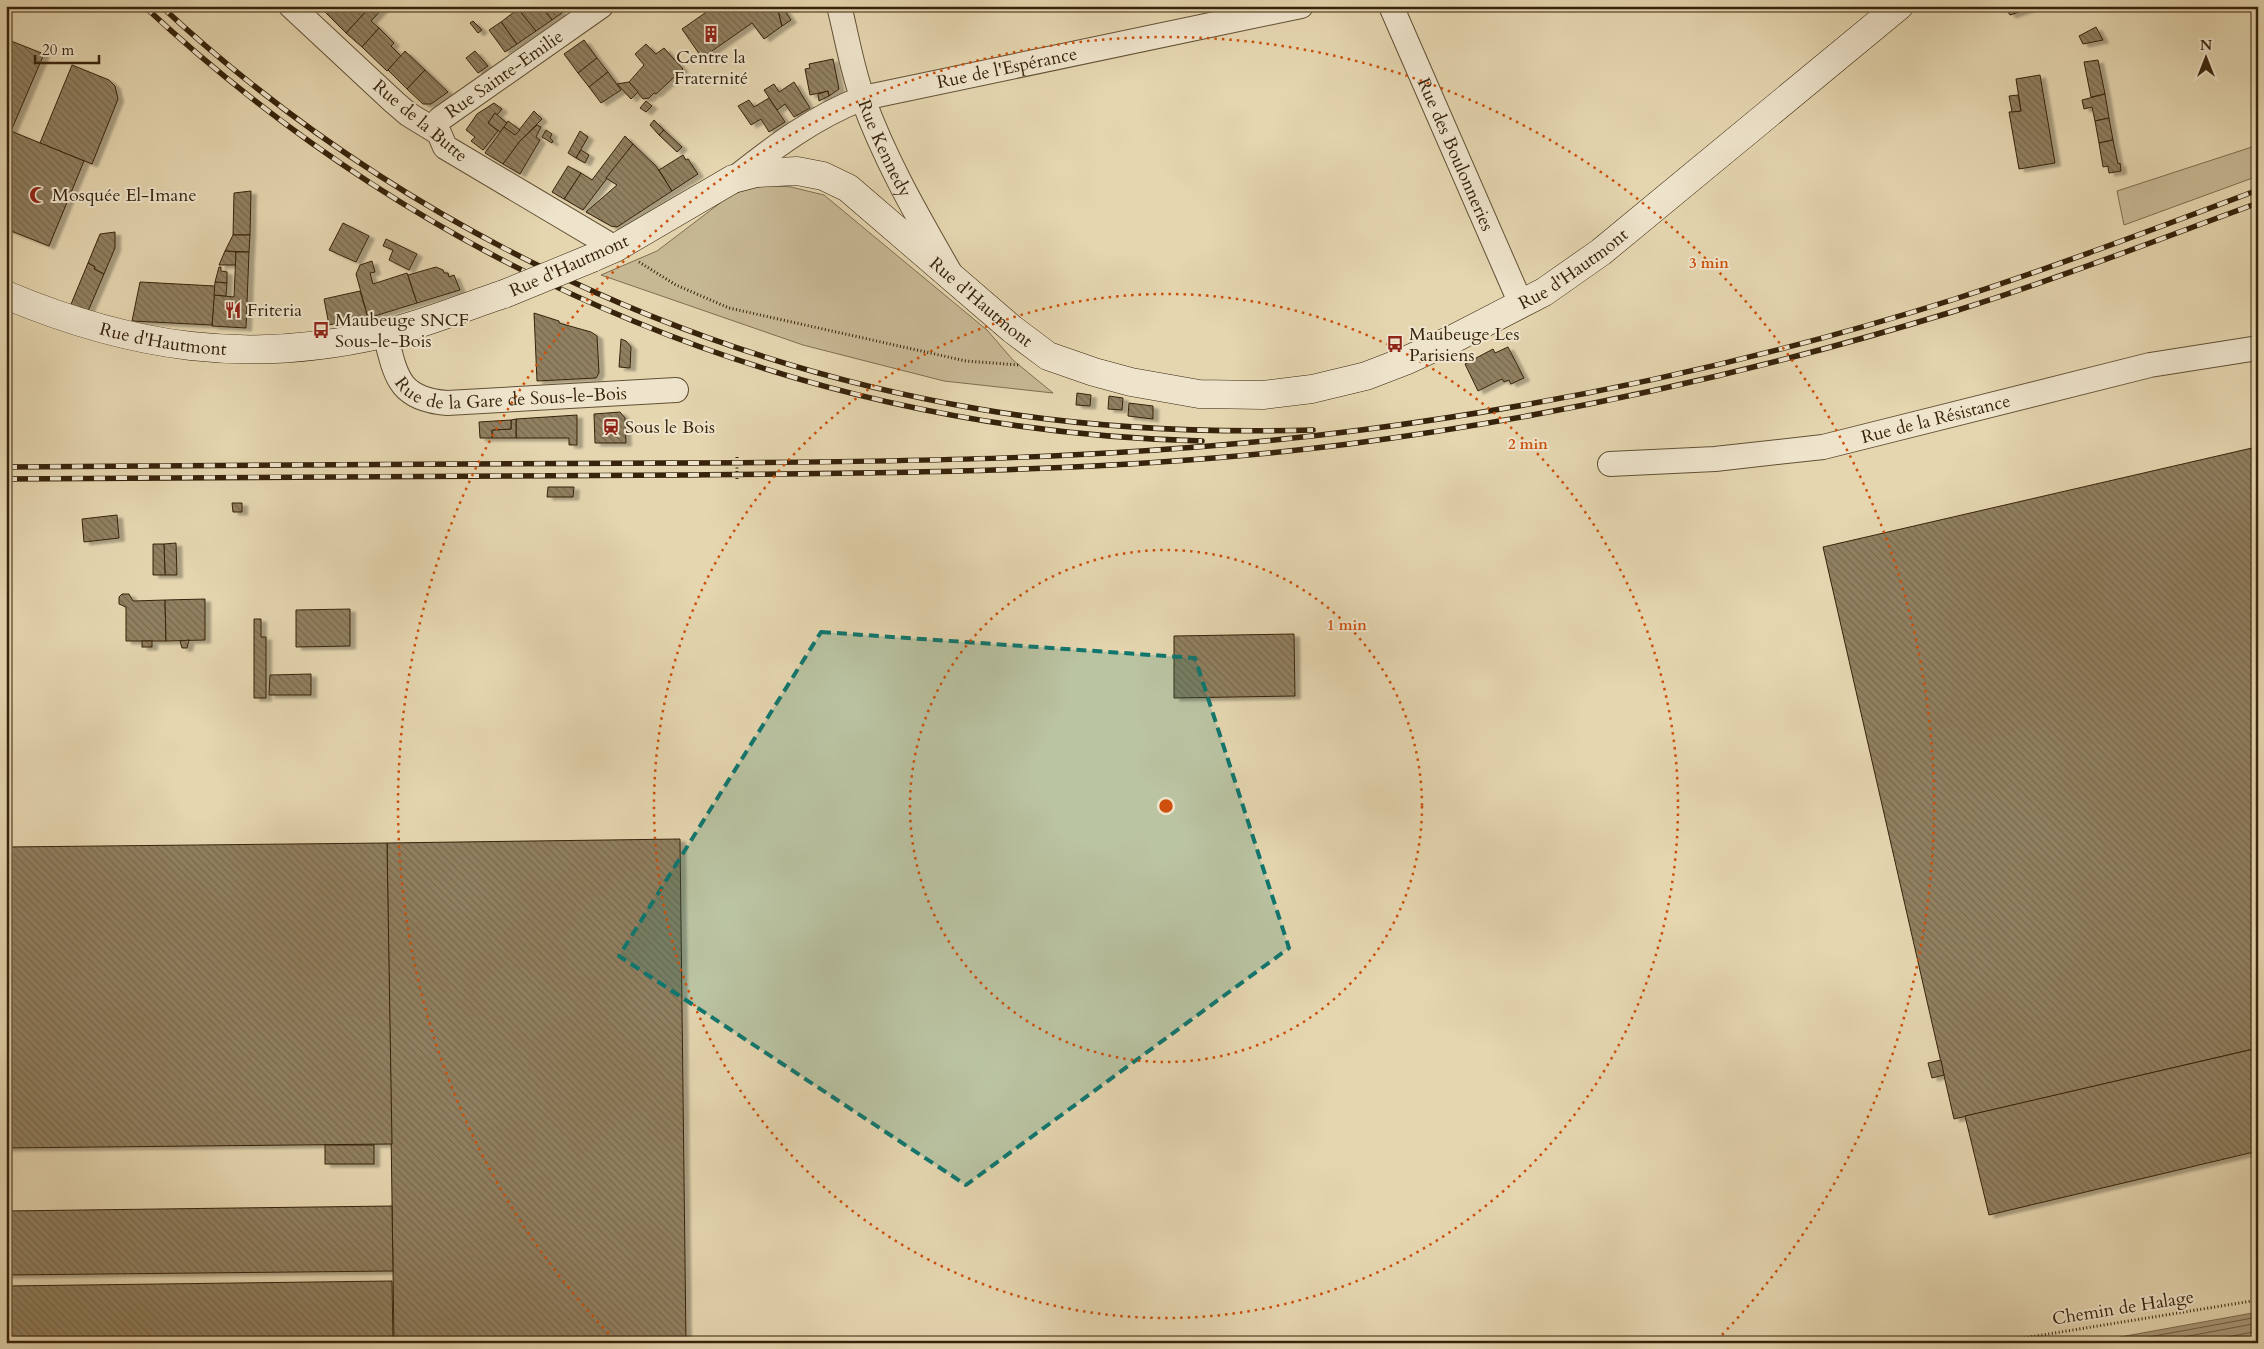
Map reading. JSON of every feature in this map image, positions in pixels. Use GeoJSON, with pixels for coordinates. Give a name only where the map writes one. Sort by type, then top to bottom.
{"type":"FeatureCollection","features":[{"type":"Feature","properties":{"kind":"street","name":"Rue de la Butte"},"geometry":{"type":"LineString","coordinates":[[291,6],[401,108],[439,133],[442,144],[453,153],[604,253]]}},
{"type":"Feature","properties":{"kind":"street","name":"Rue Sainte-Emilie"},"geometry":{"type":"LineString","coordinates":[[433,128],[440,119],[601,6]]}},
{"type":"Feature","properties":{"kind":"street","name":"Rue Kennedy"},"geometry":{"type":"LineString","coordinates":[[840,6],[863,98],[901,186],[954,279]]}},
{"type":"Feature","properties":{"kind":"street","name":"Rue de l'Espérance"},"geometry":{"type":"LineString","coordinates":[[733,180],[787,137],[863,98],[1300,6]]}},
{"type":"Feature","properties":{"kind":"street","name":"Rue des Boulonneries"},"geometry":{"type":"LineString","coordinates":[[1391,6],[1521,304]]}},
{"type":"Feature","properties":{"kind":"street","name":"Rue d'Hautmont"},"geometry":{"type":"LineString","coordinates":[[6,295],[97,328],[132,338],[237,350],[296,349],[385,334],[504,294],[604,253],[733,180],[756,173],[797,170],[823,176],[848,188],[1012,329],[1048,356],[1094,372],[1168,389],[1234,396],[1286,393],[1338,384],[1397,364],[1455,338],[1544,292],[1601,252],[1899,6]]}},
{"type":"Feature","properties":{"kind":"street","name":"Rue de la Gare de Sous-le-Bois"},"geometry":{"type":"LineString","coordinates":[[385,334],[397,374],[406,390],[417,398],[430,402],[447,403],[676,390]]}},
{"type":"Feature","properties":{"kind":"street","name":"Rue de la Résistance"},"geometry":{"type":"LineString","coordinates":[[1610,464],[1715,459],[1823,446],[2150,365],[2258,348]]}},
{"type":"Feature","properties":{"kind":"path"},"geometry":{"type":"LineString","coordinates":[[604,253],[729,308],[966,361],[1024,365],[1048,356]]}},
{"type":"Feature","properties":{"kind":"path"},"geometry":{"type":"LineString","coordinates":[[737,457],[737,480]]}},
{"type":"Feature","properties":{"kind":"path","name":"Chemin de Halage"},"geometry":{"type":"LineString","coordinates":[[1993,1343],[2258,1300]]}},
{"type":"Feature","properties":{"kind":"highlighted area"},"geometry":{"type":"Polygon","coordinates":[[[821,632],[1195,658],[1289,948],[966,1185],[619,956],[821,632]]]}},
{"type":"Feature","properties":{"kind":"shaded area"},"geometry":{"type":"Polygon","coordinates":[[[2258,145],[2258,176],[2124,225],[2117,191],[2258,145]]]}},
{"type":"Feature","properties":{"kind":"shaded area"},"geometry":{"type":"Polygon","coordinates":[[[766,185],[791,187],[824,195],[987,330],[1013,360],[1053,393],[944,381],[803,345],[601,275],[657,251],[732,194],[766,185]]]}},
{"type":"Feature","properties":{"kind":"water"},"geometry":{"type":"Polygon","coordinates":[[[2258,1312],[2258,1343],[2087,1343],[2258,1312]]]}},
{"type":"Feature","properties":{"kind":"building"},"geometry":{"type":"Polygon","coordinates":[[[319,6],[371,6],[346,33],[319,6]]]}},
{"type":"Feature","properties":{"kind":"building"},"geometry":{"type":"Polygon","coordinates":[[[371,6],[385,6],[371,21],[379,28],[362,47],[346,33],[371,6]]]}},
{"type":"Feature","properties":{"kind":"building"},"geometry":{"type":"Polygon","coordinates":[[[522,6],[542,6],[552,20],[536,31],[518,9],[522,6]]]}},
{"type":"Feature","properties":{"kind":"building"},"geometry":{"type":"Polygon","coordinates":[[[542,6],[556,6],[562,13],[552,20],[542,6]]]}},
{"type":"Feature","properties":{"kind":"building","name":"Centre la Fraternité"},"geometry":{"type":"Polygon","coordinates":[[[715,6],[777,6],[782,26],[764,39],[752,23],[702,58],[682,29],[715,6]]]}},
{"type":"Feature","properties":{"kind":"building"},"geometry":{"type":"Polygon","coordinates":[[[777,6],[782,6],[791,20],[782,26],[777,6]]]}},
{"type":"Feature","properties":{"kind":"building"},"geometry":{"type":"Polygon","coordinates":[[[2004,6],[2028,6],[2028,9],[2010,15],[2004,6]]]}},
{"type":"Feature","properties":{"kind":"building"},"geometry":{"type":"Polygon","coordinates":[[[518,9],[536,31],[517,44],[501,22],[518,9]]]}},
{"type":"Feature","properties":{"kind":"building"},"geometry":{"type":"Polygon","coordinates":[[[473,21],[482,30],[478,33],[470,23],[473,21]]]}},
{"type":"Feature","properties":{"kind":"building"},"geometry":{"type":"Polygon","coordinates":[[[501,22],[517,44],[505,52],[489,30],[501,22]]]}},
{"type":"Feature","properties":{"kind":"building"},"geometry":{"type":"Polygon","coordinates":[[[2096,27],[2103,40],[2083,44],[2079,36],[2096,27]]]}},
{"type":"Feature","properties":{"kind":"building"},"geometry":{"type":"Polygon","coordinates":[[[379,28],[394,43],[391,46],[401,56],[387,71],[362,47],[379,28]]]}},
{"type":"Feature","properties":{"kind":"building"},"geometry":{"type":"Polygon","coordinates":[[[6,39],[44,54],[11,131],[6,129],[6,39]]]}},
{"type":"Feature","properties":{"kind":"building"},"geometry":{"type":"Polygon","coordinates":[[[584,40],[597,58],[578,73],[564,54],[584,40]]]}},
{"type":"Feature","properties":{"kind":"building"},"geometry":{"type":"Polygon","coordinates":[[[646,44],[656,54],[664,48],[683,69],[656,94],[654,93],[649,98],[643,99],[629,82],[644,65],[635,54],[646,44]]]}},
{"type":"Feature","properties":{"kind":"building"},"geometry":{"type":"Polygon","coordinates":[[[405,51],[425,70],[407,89],[388,70],[405,51]]]}},
{"type":"Feature","properties":{"kind":"building"},"geometry":{"type":"Polygon","coordinates":[[[475,51],[488,66],[478,73],[466,58],[475,51]]]}},
{"type":"Feature","properties":{"kind":"building"},"geometry":{"type":"Polygon","coordinates":[[[597,58],[608,72],[589,87],[578,73],[597,58]]]}},
{"type":"Feature","properties":{"kind":"building"},"geometry":{"type":"Polygon","coordinates":[[[833,59],[839,89],[829,96],[828,91],[810,95],[805,69],[810,68],[809,64],[833,59]]]}},
{"type":"Feature","properties":{"kind":"building"},"geometry":{"type":"Polygon","coordinates":[[[2098,60],[2105,94],[2091,97],[2084,62],[2098,60]]]}},
{"type":"Feature","properties":{"kind":"building"},"geometry":{"type":"Polygon","coordinates":[[[72,65],[109,80],[115,86],[118,99],[92,164],[40,143],[72,65]]]}},
{"type":"Feature","properties":{"kind":"building"},"geometry":{"type":"Polygon","coordinates":[[[425,70],[448,92],[431,104],[423,104],[407,89],[425,70]]]}},
{"type":"Feature","properties":{"kind":"building"},"geometry":{"type":"Polygon","coordinates":[[[608,72],[621,90],[601,103],[589,87],[608,72]]]}},
{"type":"Feature","properties":{"kind":"building"},"geometry":{"type":"Polygon","coordinates":[[[2040,75],[2055,163],[2019,169],[2009,112],[2021,111],[2016,79],[2040,75]]]}},
{"type":"Feature","properties":{"kind":"building"},"geometry":{"type":"Polygon","coordinates":[[[629,82],[638,92],[631,99],[617,84],[629,82]]]}},
{"type":"Feature","properties":{"kind":"building"},"geometry":{"type":"Polygon","coordinates":[[[794,82],[810,108],[794,117],[785,104],[777,110],[764,90],[774,84],[779,92],[794,82]]]}},
{"type":"Feature","properties":{"kind":"building"},"geometry":{"type":"Polygon","coordinates":[[[828,91],[829,96],[819,101],[818,94],[828,91]]]}},
{"type":"Feature","properties":{"kind":"building"},"geometry":{"type":"Polygon","coordinates":[[[2105,94],[2109,118],[2095,121],[2092,107],[2084,109],[2082,100],[2105,94]]]}},
{"type":"Feature","properties":{"kind":"building"},"geometry":{"type":"Polygon","coordinates":[[[2018,95],[2021,111],[2012,112],[2009,96],[2018,95]]]}},
{"type":"Feature","properties":{"kind":"building"},"geometry":{"type":"Polygon","coordinates":[[[769,98],[785,122],[769,132],[761,119],[751,125],[738,106],[749,100],[754,107],[769,98]]]}},
{"type":"Feature","properties":{"kind":"building"},"geometry":{"type":"Polygon","coordinates":[[[646,101],[652,106],[646,112],[640,108],[646,101]]]}},
{"type":"Feature","properties":{"kind":"building"},"geometry":{"type":"Polygon","coordinates":[[[494,103],[502,109],[497,115],[495,113],[488,123],[498,131],[483,150],[471,141],[475,137],[466,130],[477,114],[494,103]]]}},
{"type":"Feature","properties":{"kind":"building"},"geometry":{"type":"Polygon","coordinates":[[[534,111],[542,119],[520,141],[503,164],[485,153],[504,127],[515,135],[534,111]]]}},
{"type":"Feature","properties":{"kind":"building"},"geometry":{"type":"Polygon","coordinates":[[[495,113],[507,123],[500,132],[488,123],[495,113]]]}},
{"type":"Feature","properties":{"kind":"building"},"geometry":{"type":"Polygon","coordinates":[[[2109,118],[2113,140],[2099,143],[2095,121],[2109,118]]]}},
{"type":"Feature","properties":{"kind":"building"},"geometry":{"type":"Polygon","coordinates":[[[654,120],[664,130],[659,135],[650,125],[654,120]]]}},
{"type":"Feature","properties":{"kind":"building"},"geometry":{"type":"Polygon","coordinates":[[[508,121],[520,130],[515,135],[504,127],[508,121]]]}},
{"type":"Feature","properties":{"kind":"building"},"geometry":{"type":"Polygon","coordinates":[[[537,125],[541,127],[536,137],[540,140],[520,174],[503,164],[520,141],[537,125]]]}},
{"type":"Feature","properties":{"kind":"building","name":"Mosquée El-Imane"},"geometry":{"type":"Polygon","coordinates":[[[6,129],[84,161],[49,246],[6,229],[6,129]]]}},
{"type":"Feature","properties":{"kind":"building"},"geometry":{"type":"Polygon","coordinates":[[[546,130],[552,134],[550,138],[553,141],[552,143],[542,137],[546,130]]]}},
{"type":"Feature","properties":{"kind":"building"},"geometry":{"type":"Polygon","coordinates":[[[664,130],[682,147],[677,152],[659,135],[664,130]]]}},
{"type":"Feature","properties":{"kind":"building"},"geometry":{"type":"Polygon","coordinates":[[[580,131],[588,137],[576,158],[568,153],[580,131]]]}},
{"type":"Feature","properties":{"kind":"building"},"geometry":{"type":"Polygon","coordinates":[[[625,136],[633,144],[583,210],[564,199],[581,173],[592,180],[625,136]]]}},
{"type":"Feature","properties":{"kind":"building"},"geometry":{"type":"Polygon","coordinates":[[[2113,140],[2121,171],[2109,173],[2108,166],[2103,167],[2099,143],[2113,140]]]}},
{"type":"Feature","properties":{"kind":"building"},"geometry":{"type":"Polygon","coordinates":[[[633,144],[656,166],[672,191],[617,227],[611,226],[586,212],[617,185],[606,178],[633,144]]]}},
{"type":"Feature","properties":{"kind":"building"},"geometry":{"type":"Polygon","coordinates":[[[581,150],[589,155],[585,163],[576,158],[581,150]]]}},
{"type":"Feature","properties":{"kind":"building"},"geometry":{"type":"Polygon","coordinates":[[[683,155],[698,174],[672,191],[659,170],[683,155]]]}},
{"type":"Feature","properties":{"kind":"building"},"geometry":{"type":"Polygon","coordinates":[[[568,166],[581,173],[564,199],[552,192],[568,166]]]}},
{"type":"Feature","properties":{"kind":"building"},"geometry":{"type":"Polygon","coordinates":[[[251,191],[250,235],[233,235],[234,193],[251,191]]]}},
{"type":"Feature","properties":{"kind":"building"},"geometry":{"type":"Polygon","coordinates":[[[343,223],[369,236],[356,262],[329,250],[343,223]]]}},
{"type":"Feature","properties":{"kind":"building"},"geometry":{"type":"Polygon","coordinates":[[[115,232],[115,248],[104,274],[94,269],[95,267],[88,263],[100,234],[115,232]]]}},
{"type":"Feature","properties":{"kind":"building"},"geometry":{"type":"Polygon","coordinates":[[[233,235],[250,235],[249,252],[225,251],[233,235]]]}},
{"type":"Feature","properties":{"kind":"building"},"geometry":{"type":"Polygon","coordinates":[[[386,239],[417,254],[409,270],[389,260],[393,250],[383,246],[386,239]]]}},
{"type":"Feature","properties":{"kind":"building"},"geometry":{"type":"Polygon","coordinates":[[[225,251],[236,252],[236,265],[219,265],[225,251]]]}},
{"type":"Feature","properties":{"kind":"building"},"geometry":{"type":"Polygon","coordinates":[[[236,252],[249,252],[246,328],[212,326],[214,295],[234,297],[236,252]]]}},
{"type":"Feature","properties":{"kind":"building"},"geometry":{"type":"Polygon","coordinates":[[[372,261],[375,272],[370,273],[373,284],[407,273],[417,303],[368,318],[356,274],[360,265],[372,261]]]}},
{"type":"Feature","properties":{"kind":"building"},"geometry":{"type":"Polygon","coordinates":[[[88,263],[95,267],[94,269],[104,274],[86,316],[69,309],[88,263]]]}},
{"type":"Feature","properties":{"kind":"building"},"geometry":{"type":"Polygon","coordinates":[[[219,267],[221,267],[221,271],[227,272],[227,283],[215,282],[219,267]]]}},
{"type":"Feature","properties":{"kind":"building"},"geometry":{"type":"Polygon","coordinates":[[[436,267],[443,270],[444,273],[448,273],[449,277],[454,275],[460,290],[417,303],[408,275],[436,267]]]}},
{"type":"Feature","properties":{"kind":"building"},"geometry":{"type":"Polygon","coordinates":[[[140,282],[215,286],[212,325],[132,321],[140,282]]]}},
{"type":"Feature","properties":{"kind":"building"},"geometry":{"type":"Polygon","coordinates":[[[215,282],[227,283],[226,296],[214,295],[215,282]]]}},
{"type":"Feature","properties":{"kind":"building"},"geometry":{"type":"Polygon","coordinates":[[[360,291],[368,318],[329,325],[324,299],[360,291]]]}},
{"type":"Feature","properties":{"kind":"building"},"geometry":{"type":"Polygon","coordinates":[[[534,313],[559,321],[559,323],[591,332],[597,336],[599,373],[596,378],[537,381],[534,313]]]}},
{"type":"Feature","properties":{"kind":"building"},"geometry":{"type":"Polygon","coordinates":[[[621,339],[626,341],[631,347],[630,368],[619,367],[621,339]]]}},
{"type":"Feature","properties":{"kind":"building"},"geometry":{"type":"Polygon","coordinates":[[[1508,347],[1524,378],[1511,384],[1509,380],[1504,382],[1502,379],[1478,391],[1465,364],[1493,349],[1495,353],[1508,347]]]}},
{"type":"Feature","properties":{"kind":"building"},"geometry":{"type":"Polygon","coordinates":[[[1077,393],[1091,395],[1090,406],[1076,405],[1077,393]]]}},
{"type":"Feature","properties":{"kind":"building"},"geometry":{"type":"Polygon","coordinates":[[[1109,396],[1123,398],[1122,410],[1108,409],[1109,396]]]}},
{"type":"Feature","properties":{"kind":"building"},"geometry":{"type":"Polygon","coordinates":[[[1129,403],[1153,406],[1153,419],[1128,416],[1129,403]]]}},
{"type":"Feature","properties":{"kind":"building"},"geometry":{"type":"Polygon","coordinates":[[[620,412],[625,418],[626,443],[595,443],[594,414],[620,412]]]}},
{"type":"Feature","properties":{"kind":"building"},"geometry":{"type":"Polygon","coordinates":[[[577,415],[577,445],[569,445],[569,438],[516,438],[516,419],[577,415]]]}},
{"type":"Feature","properties":{"kind":"building"},"geometry":{"type":"Polygon","coordinates":[[[516,419],[516,438],[492,438],[492,430],[511,429],[511,420],[516,419]]]}},
{"type":"Feature","properties":{"kind":"building"},"geometry":{"type":"Polygon","coordinates":[[[511,420],[511,429],[492,430],[492,438],[480,438],[479,422],[511,420]]]}},
{"type":"Feature","properties":{"kind":"building"},"geometry":{"type":"Polygon","coordinates":[[[2252,448],[2258,471],[2258,1048],[1954,1119],[1823,547],[2252,448]]]}},
{"type":"Feature","properties":{"kind":"building"},"geometry":{"type":"Polygon","coordinates":[[[548,487],[574,487],[573,497],[547,497],[548,487]]]}},
{"type":"Feature","properties":{"kind":"building"},"geometry":{"type":"Polygon","coordinates":[[[232,503],[242,503],[242,512],[233,512],[232,503]]]}},
{"type":"Feature","properties":{"kind":"building"},"geometry":{"type":"Polygon","coordinates":[[[117,515],[119,538],[84,542],[82,519],[117,515]]]}},
{"type":"Feature","properties":{"kind":"building"},"geometry":{"type":"Polygon","coordinates":[[[176,543],[177,575],[165,575],[164,544],[176,543]]]}},
{"type":"Feature","properties":{"kind":"building"},"geometry":{"type":"Polygon","coordinates":[[[153,544],[164,544],[165,575],[153,575],[153,544]]]}},
{"type":"Feature","properties":{"kind":"building"},"geometry":{"type":"Polygon","coordinates":[[[122,594],[129,594],[133,601],[165,600],[166,641],[126,641],[126,607],[119,604],[119,597],[122,594]]]}},
{"type":"Feature","properties":{"kind":"building"},"geometry":{"type":"Polygon","coordinates":[[[205,599],[205,640],[166,641],[165,600],[205,599]]]}},
{"type":"Feature","properties":{"kind":"building"},"geometry":{"type":"Polygon","coordinates":[[[350,609],[350,646],[296,647],[296,610],[350,609]]]}},
{"type":"Feature","properties":{"kind":"building"},"geometry":{"type":"Polygon","coordinates":[[[254,619],[261,619],[261,637],[266,637],[266,698],[254,698],[254,619]]]}},
{"type":"Feature","properties":{"kind":"building"},"geometry":{"type":"Polygon","coordinates":[[[1294,634],[1295,696],[1174,698],[1174,636],[1294,634]]]}},
{"type":"Feature","properties":{"kind":"building"},"geometry":{"type":"Polygon","coordinates":[[[189,640],[187,648],[182,648],[180,641],[189,640]]]}},
{"type":"Feature","properties":{"kind":"building"},"geometry":{"type":"Polygon","coordinates":[[[142,641],[152,641],[152,647],[142,647],[142,641]]]}},
{"type":"Feature","properties":{"kind":"building"},"geometry":{"type":"Polygon","coordinates":[[[311,674],[311,695],[269,695],[270,675],[311,674]]]}},
{"type":"Feature","properties":{"kind":"building"},"geometry":{"type":"Polygon","coordinates":[[[680,839],[686,1343],[394,1343],[387,843],[680,839]]]}},
{"type":"Feature","properties":{"kind":"building"},"geometry":{"type":"Polygon","coordinates":[[[387,843],[392,1144],[6,1148],[6,847],[387,843]]]}},
{"type":"Feature","properties":{"kind":"building"},"geometry":{"type":"Polygon","coordinates":[[[2258,1048],[2258,1151],[1989,1215],[1965,1116],[2258,1048]]]}},
{"type":"Feature","properties":{"kind":"building"},"geometry":{"type":"Polygon","coordinates":[[[1941,1060],[1944,1075],[1932,1078],[1928,1063],[1941,1060]]]}},
{"type":"Feature","properties":{"kind":"building"},"geometry":{"type":"Polygon","coordinates":[[[325,1145],[374,1145],[374,1164],[325,1164],[325,1145]]]}},
{"type":"Feature","properties":{"kind":"building"},"geometry":{"type":"Polygon","coordinates":[[[392,1206],[393,1271],[6,1275],[6,1211],[392,1206]]]}},
{"type":"Feature","properties":{"kind":"building"},"geometry":{"type":"Polygon","coordinates":[[[392,1281],[393,1343],[6,1343],[6,1286],[392,1281]]]}},
{"type":"Feature","properties":{"kind":"railway"},"geometry":{"type":"LineString","coordinates":[[144,6],[256,102],[376,186],[502,260],[633,321],[770,370],[910,407],[1055,431],[1202,441]]}},
{"type":"Feature","properties":{"kind":"railway"},"geometry":{"type":"LineString","coordinates":[[161,6],[249,81],[341,150],[439,212],[541,267],[646,314],[755,354],[866,385],[979,409],[1062,421],[1146,428],[1229,431],[1313,430]]}},
{"type":"Feature","properties":{"kind":"railway"},"geometry":{"type":"LineString","coordinates":[[6,467],[759,463],[932,460],[1190,448],[1361,430],[1511,407],[1586,393],[1661,378],[1809,342],[1955,299],[2107,246],[2258,190]]}},
{"type":"Feature","properties":{"kind":"railway"},"geometry":{"type":"LineString","coordinates":[[6,479],[934,472],[1100,466],[1266,453],[1349,444],[1426,433],[1579,406],[1731,373],[1806,354],[1993,299],[2258,203]]}},
{"type":"Feature","properties":{"kind":"place","name":"Centre la Fraternité"},"geometry":{"type":"Point","coordinates":[711,34]}},
{"type":"Feature","properties":{"kind":"place","name":"Mosquée El-Imane"},"geometry":{"type":"Point","coordinates":[38,195]}},
{"type":"Feature","properties":{"kind":"place","name":"Friteria"},"geometry":{"type":"Point","coordinates":[233,310]}},
{"type":"Feature","properties":{"kind":"place","name":"Maubeuge SNCF Sous-le-Bois"},"geometry":{"type":"Point","coordinates":[321,330]}},
{"type":"Feature","properties":{"kind":"place","name":"Maubeuge Les Parisiens"},"geometry":{"type":"Point","coordinates":[1395,344]}},
{"type":"Feature","properties":{"kind":"place","name":"Sous le Bois"},"geometry":{"type":"Point","coordinates":[611,427]}}]}
